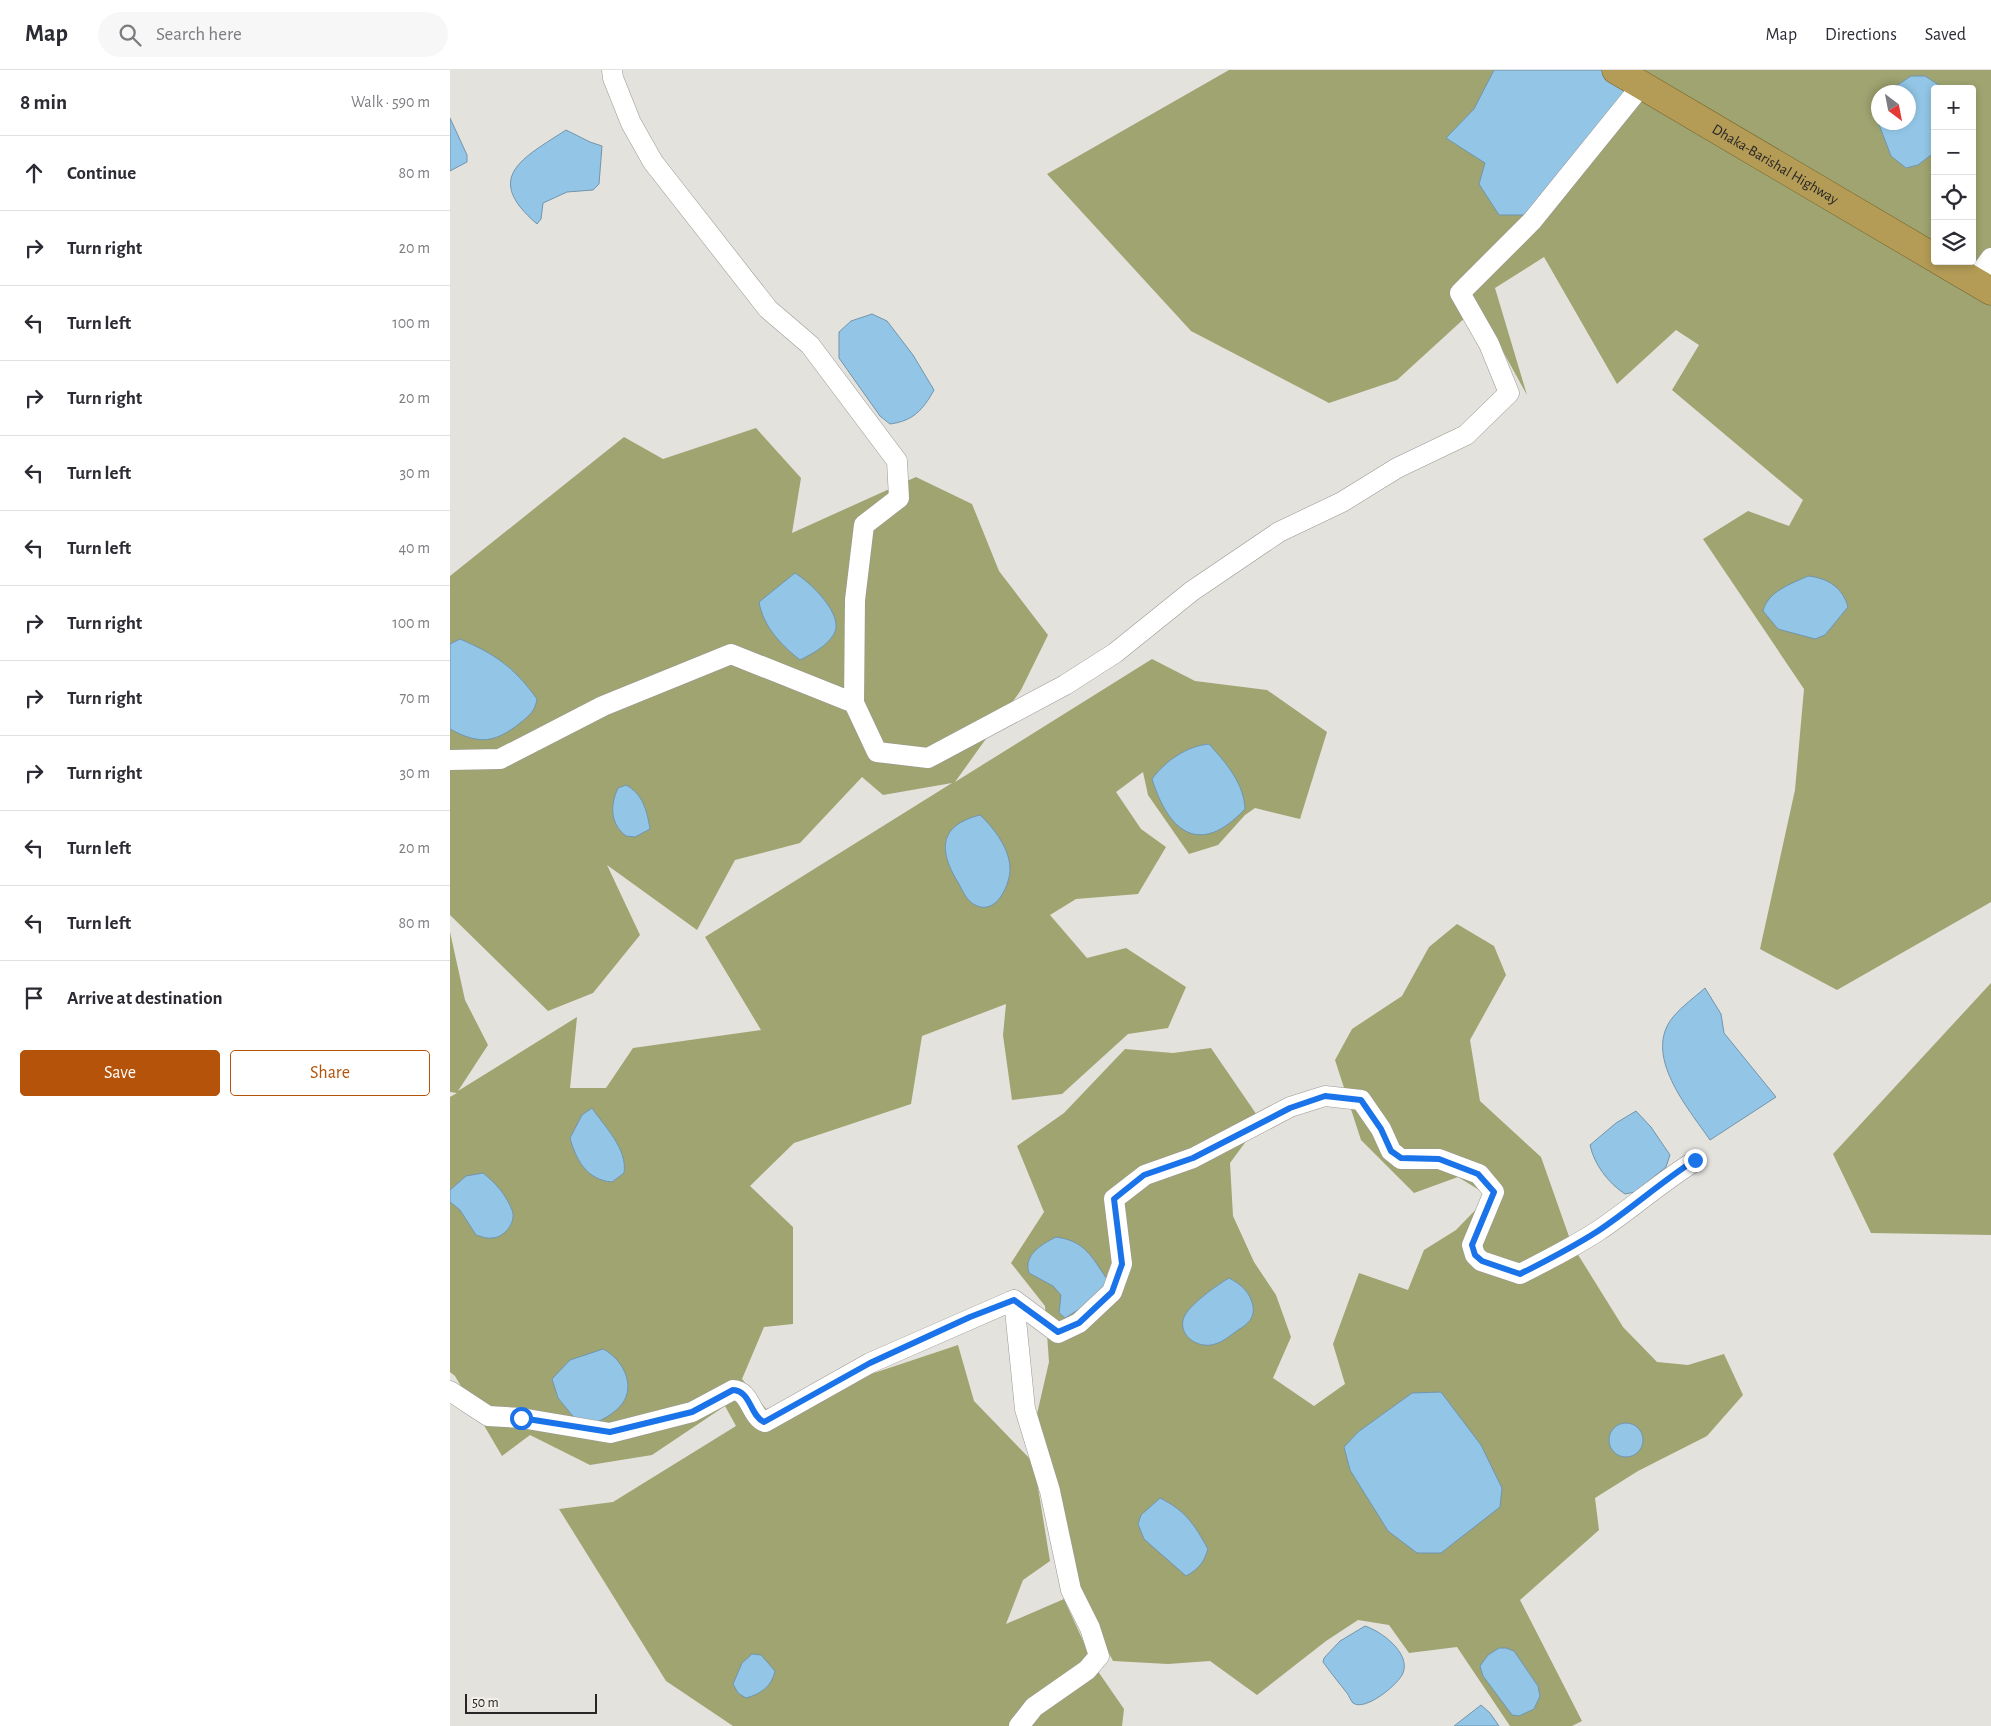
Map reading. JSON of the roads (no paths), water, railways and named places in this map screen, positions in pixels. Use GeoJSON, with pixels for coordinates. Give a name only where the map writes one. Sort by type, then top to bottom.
{"type":"FeatureCollection","features":[{"type":"Feature","properties":{"kind":"highway","name":"Dhaka-Barishal Highway"},"geometry":{"type":"LineString","coordinates":[[1616,70],[1931,256]]}},
{"type":"Feature","properties":{"kind":"highway"},"geometry":{"type":"LineString","coordinates":[[1947,265],[1982,286]]}},
{"type":"Feature","properties":{"kind":"street"},"geometry":{"type":"LineString","coordinates":[[612,70],[613,78],[631,123],[653,162],[768,309],[810,345],[897,461],[899,498],[864,525],[856,600],[854,704],[877,752],[928,758],[1064,685],[1116,653],[1192,591],[1278,532],[1342,502],[1397,468],[1466,435],[1508,393],[1490,344],[1460,293],[1532,221],[1642,85]]}},
{"type":"Feature","properties":{"kind":"street"},"geometry":{"type":"LineString","coordinates":[[1982,286],[1991,258]]}},
{"type":"Feature","properties":{"kind":"street"},"geometry":{"type":"LineString","coordinates":[[450,760],[500,759],[603,706],[731,654],[854,704]]}},
{"type":"Feature","properties":{"kind":"street"},"geometry":{"type":"LineString","coordinates":[[1014,1300],[1058,1332],[1079,1323],[1112,1292],[1122,1264],[1114,1199],[1144,1175],[1193,1158],[1290,1108],[1325,1096],[1361,1100],[1381,1129],[1391,1151],[1401,1158],[1439,1159],[1478,1174],[1494,1192],[1472,1245],[1475,1255],[1482,1261],[1520,1274],[1600,1230],[1664,1180],[1695,1160]]}},
{"type":"Feature","properties":{"kind":"street"},"geometry":{"type":"LineString","coordinates":[[450,1392],[488,1416],[521,1418],[610,1432],[692,1412],[733,1390],[739,1390],[744,1394],[758,1419],[764,1422],[870,1363],[970,1317],[1014,1300]]}},
{"type":"Feature","properties":{"kind":"street"},"geometry":{"type":"LineString","coordinates":[[1014,1300],[1025,1408],[1050,1491],[1072,1590],[1090,1628],[1100,1656],[1087,1670],[1034,1707],[1019,1726]]}},
{"type":"Feature","properties":{"kind":"water"},"geometry":{"type":"Polygon","coordinates":[[[1494,70],[1610,70],[1633,83],[1529,215],[1499,215],[1479,184],[1485,163],[1446,138],[1474,109],[1494,70]]]}},
{"type":"Feature","properties":{"kind":"water"},"geometry":{"type":"Polygon","coordinates":[[[1911,76],[1925,76],[1939,85],[1931,85],[1931,155],[1918,165],[1906,168],[1891,156],[1881,130],[1916,130],[1916,85],[1898,85],[1911,76]]]}},
{"type":"Feature","properties":{"kind":"water"},"geometry":{"type":"Polygon","coordinates":[[[450,118],[467,155],[467,162],[450,171],[450,118]]]}},
{"type":"Feature","properties":{"kind":"water"},"geometry":{"type":"Polygon","coordinates":[[[566,130],[602,146],[599,184],[593,190],[567,192],[543,203],[541,219],[537,224],[521,208],[512,193],[511,181],[515,170],[523,160],[566,130]]]}},
{"type":"Feature","properties":{"kind":"water"},"geometry":{"type":"Polygon","coordinates":[[[872,314],[887,321],[913,355],[934,390],[921,409],[911,417],[890,424],[880,416],[839,358],[839,332],[851,321],[872,314]]]}},
{"type":"Feature","properties":{"kind":"water"},"geometry":{"type":"Polygon","coordinates":[[[795,573],[817,591],[824,600],[835,618],[836,626],[834,634],[823,646],[800,660],[786,648],[769,627],[764,619],[759,602],[795,573]]]}},
{"type":"Feature","properties":{"kind":"water"},"geometry":{"type":"Polygon","coordinates":[[[1808,576],[1822,579],[1834,585],[1846,600],[1848,607],[1825,635],[1815,639],[1778,629],[1763,611],[1775,593],[1808,576]]]}},
{"type":"Feature","properties":{"kind":"water"},"geometry":{"type":"Polygon","coordinates":[[[460,639],[484,650],[512,670],[537,699],[532,712],[527,718],[503,735],[486,740],[470,738],[450,729],[450,644],[460,639]]]}},
{"type":"Feature","properties":{"kind":"water"},"geometry":{"type":"Polygon","coordinates":[[[1209,744],[1228,766],[1238,782],[1245,809],[1229,824],[1214,832],[1200,835],[1188,832],[1177,825],[1167,813],[1152,779],[1163,766],[1185,751],[1209,744]]]}},
{"type":"Feature","properties":{"kind":"water"},"geometry":{"type":"Polygon","coordinates":[[[626,785],[637,793],[640,798],[646,810],[650,829],[635,837],[626,836],[614,820],[615,794],[618,788],[626,785]]]}},
{"type":"Feature","properties":{"kind":"water"},"geometry":{"type":"Polygon","coordinates":[[[980,815],[1001,840],[1010,863],[1007,884],[1000,898],[989,906],[982,907],[972,903],[966,896],[952,872],[946,851],[949,833],[966,820],[980,815]]]}},
{"type":"Feature","properties":{"kind":"water"},"geometry":{"type":"Polygon","coordinates":[[[1705,988],[1721,1014],[1724,1033],[1776,1097],[1710,1140],[1680,1097],[1665,1064],[1663,1048],[1665,1032],[1673,1017],[1684,1005],[1705,988]]]}},
{"type":"Feature","properties":{"kind":"water"},"geometry":{"type":"Polygon","coordinates":[[[592,1108],[614,1138],[622,1155],[624,1173],[612,1182],[596,1177],[584,1168],[579,1161],[570,1138],[582,1115],[592,1108]]]}},
{"type":"Feature","properties":{"kind":"water"},"geometry":{"type":"Polygon","coordinates":[[[1636,1111],[1651,1127],[1670,1155],[1666,1167],[1635,1192],[1625,1194],[1603,1172],[1595,1159],[1590,1145],[1616,1123],[1636,1111]]]}},
{"type":"Feature","properties":{"kind":"water"},"geometry":{"type":"Polygon","coordinates":[[[483,1173],[504,1194],[512,1210],[513,1219],[511,1224],[505,1232],[497,1237],[488,1238],[476,1235],[460,1210],[450,1202],[450,1190],[466,1176],[483,1173]]]}},
{"type":"Feature","properties":{"kind":"water"},"geometry":{"type":"Polygon","coordinates":[[[1056,1237],[1066,1239],[1081,1246],[1107,1279],[1105,1293],[1065,1318],[1059,1313],[1061,1295],[1053,1286],[1029,1273],[1028,1267],[1031,1256],[1035,1251],[1056,1237]]]}},
{"type":"Feature","properties":{"kind":"water"},"geometry":{"type":"Polygon","coordinates":[[[1229,1278],[1241,1286],[1250,1297],[1253,1306],[1252,1317],[1245,1325],[1218,1343],[1202,1345],[1195,1342],[1190,1339],[1183,1328],[1185,1315],[1199,1300],[1229,1278]]]}},
{"type":"Feature","properties":{"kind":"water"},"geometry":{"type":"Polygon","coordinates":[[[603,1349],[616,1359],[625,1372],[628,1388],[626,1396],[622,1404],[609,1416],[593,1424],[578,1421],[558,1398],[552,1379],[570,1360],[603,1349]]]}},
{"type":"Feature","properties":{"kind":"water"},"geometry":{"type":"Polygon","coordinates":[[[1441,1392],[1481,1445],[1502,1488],[1500,1507],[1441,1553],[1417,1553],[1388,1531],[1350,1470],[1344,1447],[1358,1432],[1412,1393],[1441,1392]]]}},
{"type":"Feature","properties":{"kind":"water"},"geometry":{"type":"Polygon","coordinates":[[[1626,1423],[1633,1424],[1638,1428],[1642,1433],[1642,1447],[1638,1452],[1633,1456],[1626,1457],[1619,1456],[1614,1452],[1610,1447],[1609,1440],[1610,1433],[1614,1428],[1619,1424],[1626,1423]]]}},
{"type":"Feature","properties":{"kind":"water"},"geometry":{"type":"Polygon","coordinates":[[[1160,1498],[1183,1513],[1208,1549],[1200,1565],[1186,1576],[1144,1539],[1138,1524],[1141,1515],[1160,1498]]]}},
{"type":"Feature","properties":{"kind":"water"},"geometry":{"type":"Polygon","coordinates":[[[1365,1626],[1379,1633],[1393,1644],[1403,1658],[1404,1665],[1400,1678],[1389,1690],[1365,1704],[1358,1705],[1352,1702],[1323,1662],[1324,1658],[1340,1641],[1365,1626]]]}},
{"type":"Feature","properties":{"kind":"water"},"geometry":{"type":"Polygon","coordinates":[[[1499,1648],[1514,1651],[1538,1686],[1540,1696],[1534,1709],[1519,1716],[1512,1715],[1483,1676],[1480,1666],[1488,1655],[1499,1648]]]}},
{"type":"Feature","properties":{"kind":"water"},"geometry":{"type":"Polygon","coordinates":[[[752,1654],[761,1655],[775,1671],[774,1676],[765,1689],[746,1698],[738,1693],[733,1684],[742,1663],[752,1654]]]}},
{"type":"Feature","properties":{"kind":"water"},"geometry":{"type":"Polygon","coordinates":[[[1481,1705],[1490,1713],[1499,1726],[1454,1726],[1481,1705]]]}}]}
